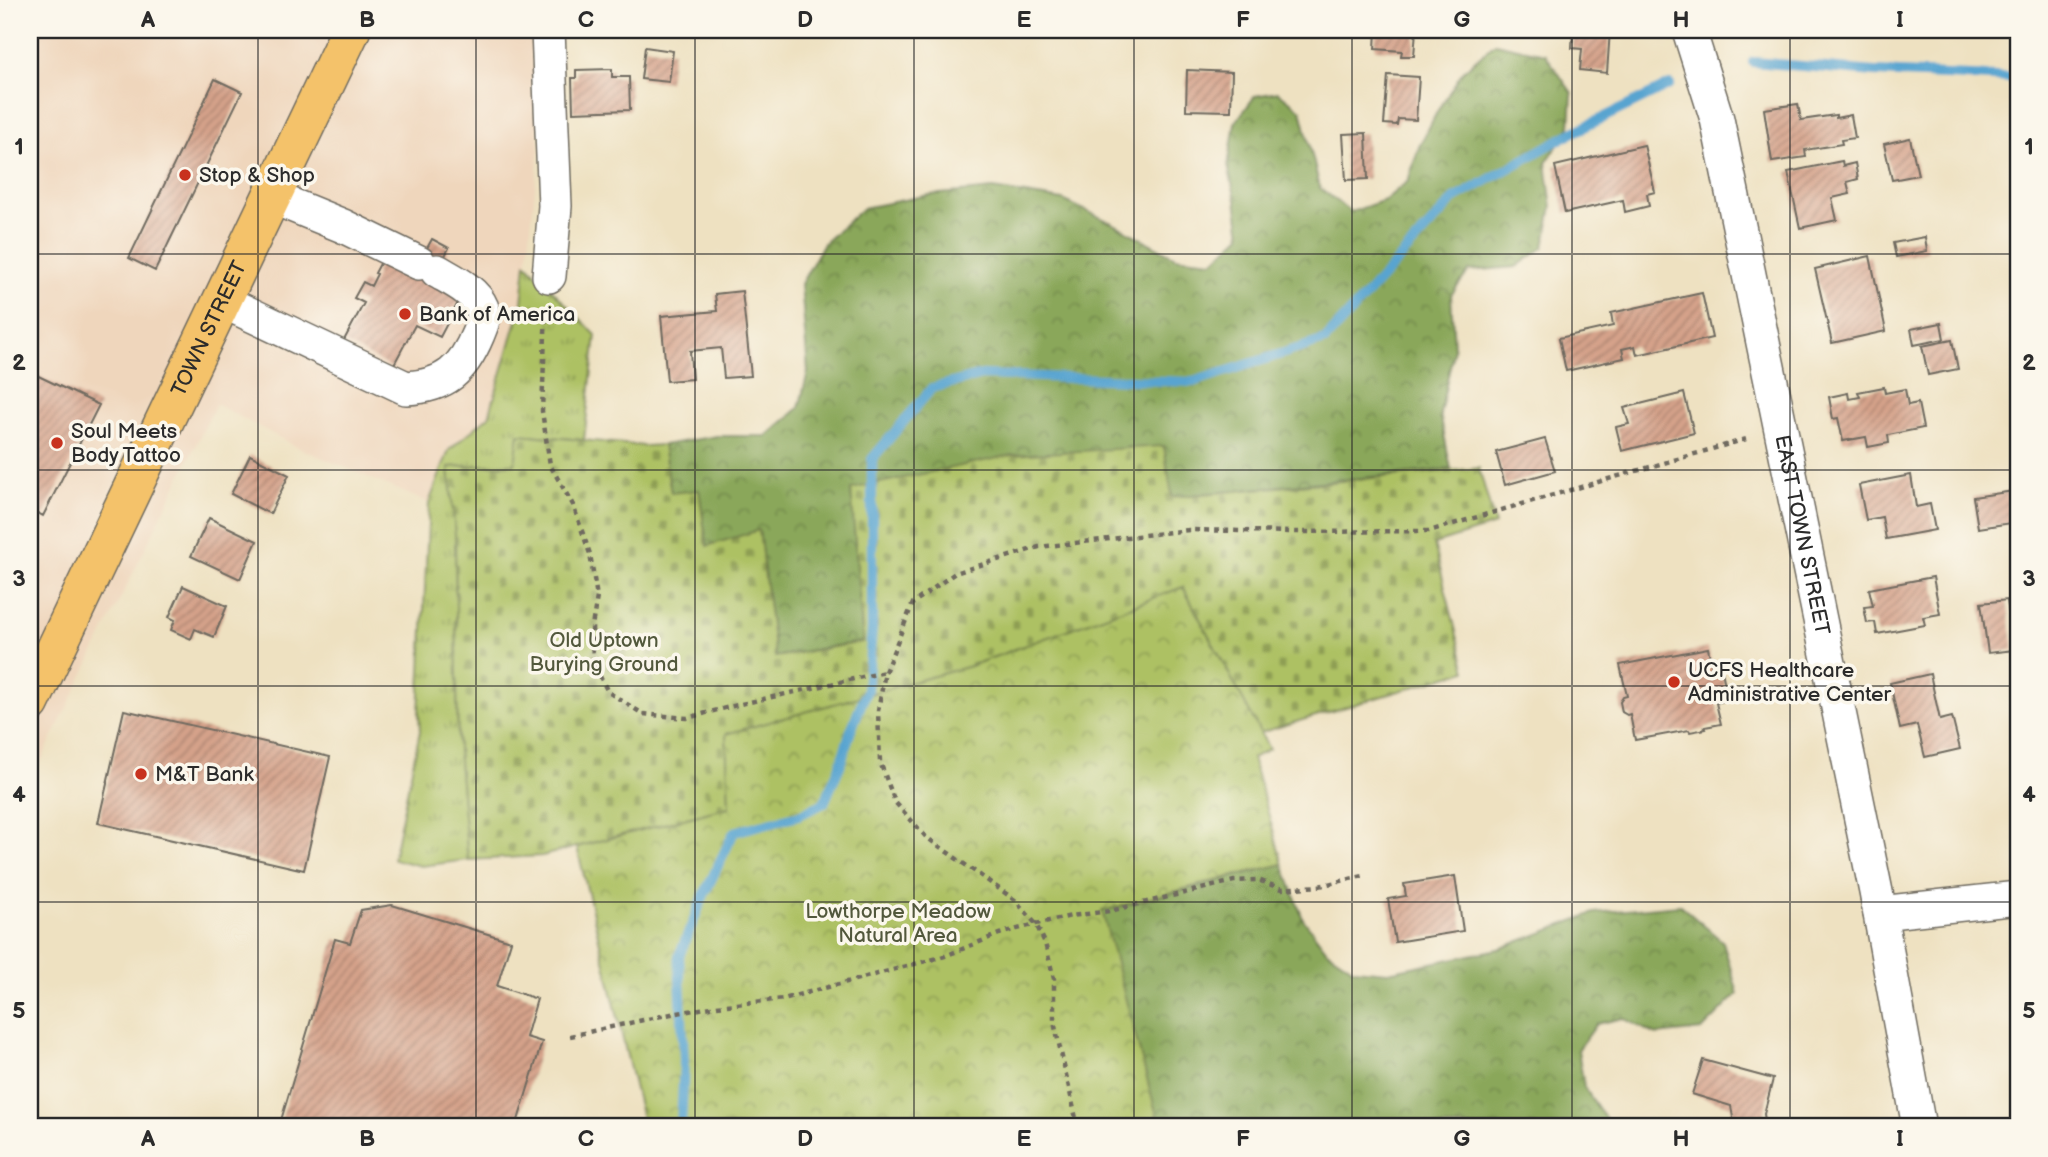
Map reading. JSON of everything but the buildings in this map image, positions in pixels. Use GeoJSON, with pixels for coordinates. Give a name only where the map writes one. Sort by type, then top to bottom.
{"type":"FeatureCollection","features":[{"type":"Feature","properties":{"kind":"main road","name":"TOWN STREET"},"geometry":{"type":"LineString","coordinates":[[34,683],[222,301],[351,30]]}},
{"type":"Feature","properties":{"kind":"street"},"geometry":{"type":"LineString","coordinates":[[548,30],[555,206],[549,276]]}},
{"type":"Feature","properties":{"kind":"street","name":"EAST TOWN STREET"},"geometry":{"type":"LineString","coordinates":[[1689,30],[1717,119],[1880,913],[1919,1127]]}},
{"type":"Feature","properties":{"kind":"street"},"geometry":{"type":"LineString","coordinates":[[222,301],[406,388],[426,387],[444,380],[461,365],[472,348],[484,315],[482,307],[465,288],[343,226],[272,197]]}},
{"type":"Feature","properties":{"kind":"street"},"geometry":{"type":"LineString","coordinates":[[1880,913],[2018,898]]}},
{"type":"Feature","properties":{"kind":"path"},"geometry":{"type":"LineString","coordinates":[[549,276],[542,411],[550,465],[573,505],[590,554],[597,597],[592,626],[593,663],[608,692],[643,714],[687,718],[881,672]]}},
{"type":"Feature","properties":{"kind":"path"},"geometry":{"type":"LineString","coordinates":[[1078,1127],[1054,1022],[1054,979],[1045,943],[1036,924],[1015,900],[926,837],[895,802],[880,762],[878,711],[881,672],[913,603],[955,573],[1040,547],[1189,530],[1429,531],[1781,431]]}},
{"type":"Feature","properties":{"kind":"path"},"geometry":{"type":"LineString","coordinates":[[569,1036],[717,1006],[783,999],[945,956],[999,934],[1036,924],[1110,911],[1234,881],[1258,880],[1282,888],[1319,886],[1363,876]]}},
{"type":"Feature","properties":{"kind":"shaded area"},"geometry":{"type":"Polygon","coordinates":[[[30,30],[533,30],[539,150],[523,303],[489,416],[449,450],[429,503],[297,447],[216,404],[30,783],[30,30]]]}},
{"type":"Feature","properties":{"kind":"green space"},"geometry":{"type":"Polygon","coordinates":[[[1495,43],[1545,54],[1572,93],[1570,127],[1546,163],[1552,207],[1544,247],[1516,267],[1469,271],[1451,295],[1454,348],[1440,414],[1451,469],[1171,497],[1164,446],[851,489],[863,642],[775,657],[759,531],[707,546],[699,490],[671,493],[663,445],[717,436],[767,436],[799,408],[808,372],[801,284],[824,243],[863,208],[929,195],[993,189],[1063,200],[1175,257],[1213,261],[1241,235],[1228,166],[1235,123],[1255,96],[1278,92],[1301,110],[1320,188],[1351,212],[1385,200],[1408,181],[1419,147],[1438,110],[1463,71],[1495,43]]]}},
{"type":"Feature","properties":{"kind":"green space"},"geometry":{"type":"Polygon","coordinates":[[[526,263],[596,335],[584,440],[519,434],[516,464],[449,467],[455,533],[458,749],[468,860],[421,866],[393,859],[420,731],[429,503],[449,450],[489,416],[522,303],[526,263]]]}},
{"type":"Feature","properties":{"kind":"green space","name":"Old Uptown Burying Ground"},"geometry":{"type":"Polygon","coordinates":[[[519,434],[645,446],[663,445],[671,493],[699,490],[707,546],[759,530],[775,657],[863,642],[851,489],[1012,455],[1164,446],[1172,497],[1479,468],[1495,525],[1434,544],[1466,671],[1259,733],[1183,588],[970,666],[729,807],[542,856],[468,860],[458,749],[455,533],[449,467],[515,464],[519,434]]]}},
{"type":"Feature","properties":{"kind":"green space","name":"Lowthorpe Meadow Natural Area"},"geometry":{"type":"Polygon","coordinates":[[[1183,587],[1269,749],[1252,758],[1283,864],[1102,911],[1160,1127],[644,1127],[577,847],[729,807],[726,734],[970,666],[1183,587]]]}},
{"type":"Feature","properties":{"kind":"green space"},"geometry":{"type":"Polygon","coordinates":[[[1283,864],[1303,919],[1327,951],[1354,969],[1388,972],[1499,949],[1594,913],[1680,905],[1723,942],[1738,994],[1702,1030],[1656,1035],[1623,1018],[1597,1024],[1578,1050],[1584,1087],[1611,1127],[1120,1127],[1102,911],[1283,864]]]}},
{"type":"Feature","properties":{"kind":"waterway"},"geometry":{"type":"LineString","coordinates":[[1753,62],[1875,72],[2018,78]]}},
{"type":"Feature","properties":{"kind":"waterway"},"geometry":{"type":"LineString","coordinates":[[681,1127],[684,1060],[679,956],[734,832],[799,815],[824,803],[867,690],[872,630],[872,459],[932,388],[982,375],[1193,382],[1325,340],[1454,199],[1564,137],[1670,85]]}},
{"type":"Feature","properties":{"kind":"place","name":"Stop & Shop"},"geometry":{"type":"Point","coordinates":[185,175]}},
{"type":"Feature","properties":{"kind":"place","name":"Bank of America"},"geometry":{"type":"Point","coordinates":[405,314]}},
{"type":"Feature","properties":{"kind":"place","name":"Soul Meets Body Tattoo"},"geometry":{"type":"Point","coordinates":[57,443]}},
{"type":"Feature","properties":{"kind":"place","name":"UCFS Healthcare Administrative Center"},"geometry":{"type":"Point","coordinates":[1674,682]}},
{"type":"Feature","properties":{"kind":"place","name":"M&T Bank"},"geometry":{"type":"Point","coordinates":[141,774]}}]}
